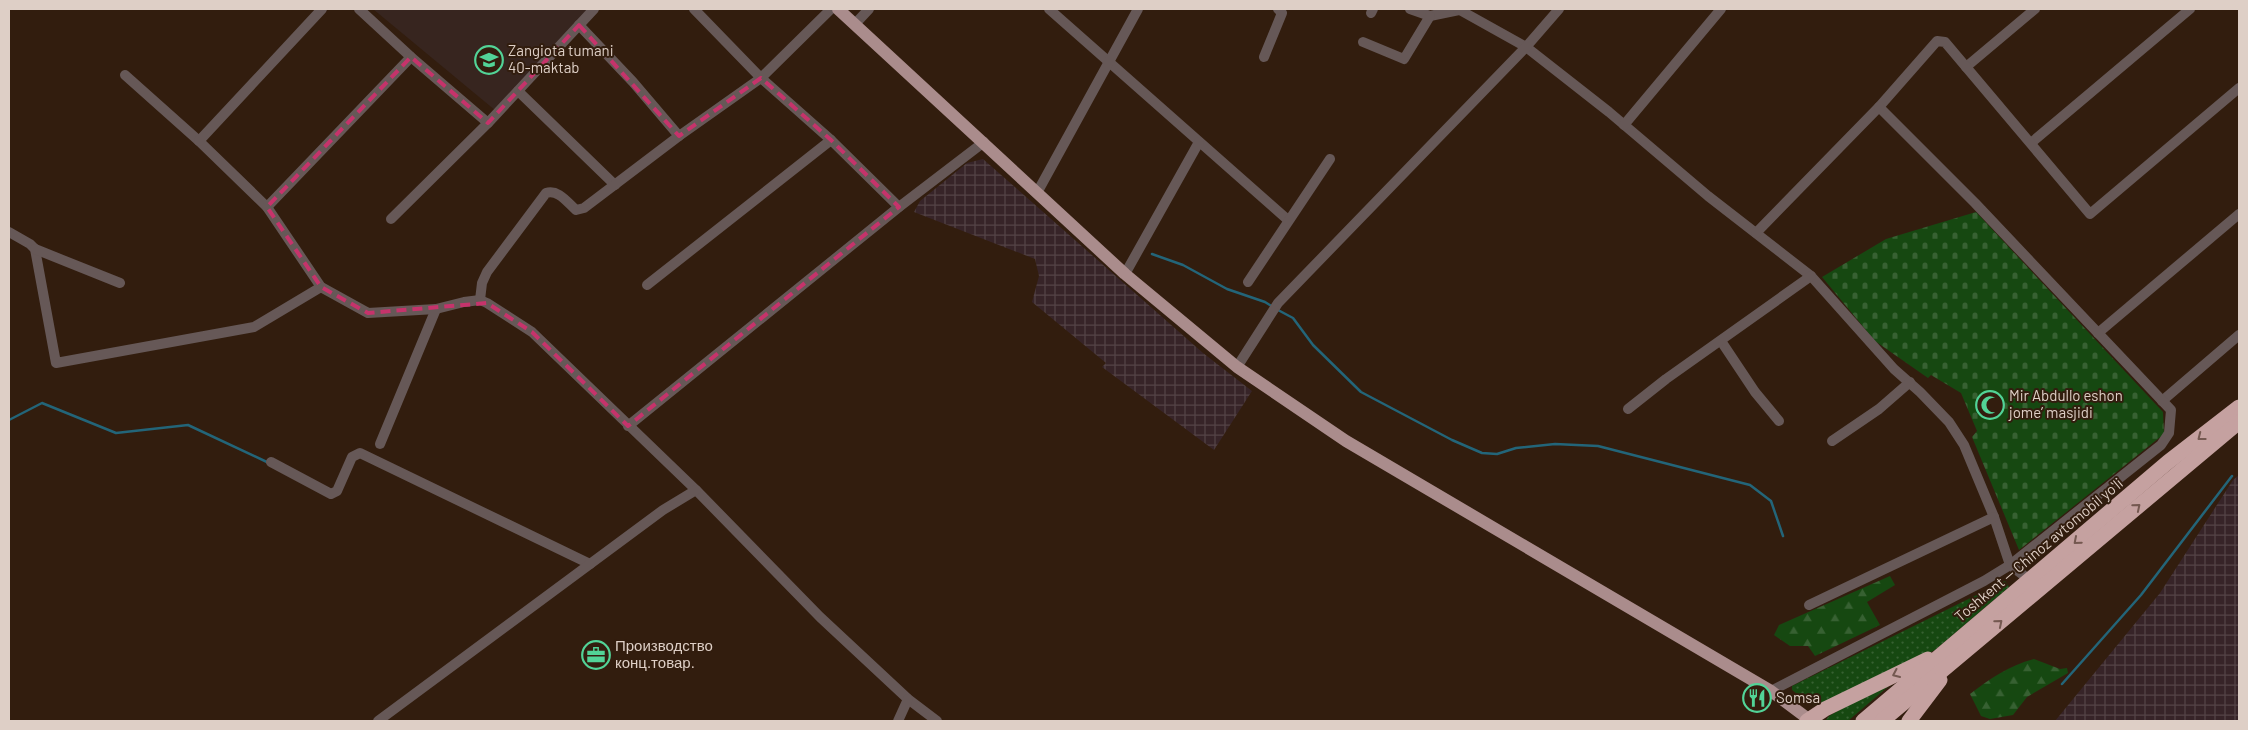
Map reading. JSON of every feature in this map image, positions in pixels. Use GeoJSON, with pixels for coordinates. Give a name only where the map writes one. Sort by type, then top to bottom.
{"type":"FeatureCollection","features":[{"type":"Feature","properties":{"kind":"highway","name":"Toshkent — Chinoz avtomobil yoʻli"},"geometry":{"type":"LineString","coordinates":[[1882,721],[2031,581],[2168,462],[2239,407]]}},
{"type":"Feature","properties":{"kind":"highway","name":"Toshkent — Chinoz avtomobil yoʻli"},"geometry":{"type":"LineString","coordinates":[[1863,721],[1958,649],[2239,422]]}},
{"type":"Feature","properties":{"kind":"highway"},"geometry":{"type":"LineString","coordinates":[[1809,720],[1958,649]]}},
{"type":"Feature","properties":{"kind":"highway"},"geometry":{"type":"LineString","coordinates":[[1908,721],[1958,649]]}},
{"type":"Feature","properties":{"kind":"main road"},"geometry":{"type":"LineString","coordinates":[[838,9],[1126,274],[1237,367],[1346,441],[1771,691],[1809,720]]}},
{"type":"Feature","properties":{"kind":"street"},"geometry":{"type":"LineString","coordinates":[[199,141],[322,9]]}},
{"type":"Feature","properties":{"kind":"street"},"geometry":{"type":"LineString","coordinates":[[359,9],[411,58],[488,123]]}},
{"type":"Feature","properties":{"kind":"street"},"geometry":{"type":"LineString","coordinates":[[392,219],[488,123],[594,9]]}},
{"type":"Feature","properties":{"kind":"street"},"geometry":{"type":"LineString","coordinates":[[694,9],[761,78],[831,140],[899,207]]}},
{"type":"Feature","properties":{"kind":"street"},"geometry":{"type":"LineString","coordinates":[[480,300],[482,283],[487,272],[546,193],[552,191],[556,193],[576,210],[580,210],[761,78],[831,9]]}},
{"type":"Feature","properties":{"kind":"street"},"geometry":{"type":"LineString","coordinates":[[855,24],[869,9]]}},
{"type":"Feature","properties":{"kind":"street"},"geometry":{"type":"LineString","coordinates":[[1049,9],[1288,220]]}},
{"type":"Feature","properties":{"kind":"street"},"geometry":{"type":"LineString","coordinates":[[1038,191],[1138,9]]}},
{"type":"Feature","properties":{"kind":"street"},"geometry":{"type":"LineString","coordinates":[[1264,57],[1282,13],[1278,9]]}},
{"type":"Feature","properties":{"kind":"street"},"geometry":{"type":"LineString","coordinates":[[1410,9],[1430,16],[1459,10],[1526,47],[1624,124],[1708,196],[1811,276],[1894,369],[1910,382],[1949,422],[1964,446],[1994,517],[2010,565],[2031,581]]}},
{"type":"Feature","properties":{"kind":"street"},"geometry":{"type":"LineString","coordinates":[[1237,367],[1278,303],[1526,47],[1559,9]]}},
{"type":"Feature","properties":{"kind":"street"},"geometry":{"type":"LineString","coordinates":[[1624,124],[1721,9]]}},
{"type":"Feature","properties":{"kind":"street"},"geometry":{"type":"LineString","coordinates":[[1966,67],[2035,9]]}},
{"type":"Feature","properties":{"kind":"street"},"geometry":{"type":"LineString","coordinates":[[2031,143],[2190,9]]}},
{"type":"Feature","properties":{"kind":"street"},"geometry":{"type":"LineString","coordinates":[[1364,42],[1404,59],[1430,16]]}},
{"type":"Feature","properties":{"kind":"street"},"geometry":{"type":"LineString","coordinates":[[579,25],[633,82],[679,136]]}},
{"type":"Feature","properties":{"kind":"street"},"geometry":{"type":"LineString","coordinates":[[1756,233],[1879,107],[1937,41],[1945,42],[2090,214],[2239,88]]}},
{"type":"Feature","properties":{"kind":"street"},"geometry":{"type":"LineString","coordinates":[[267,207],[411,58]]}},
{"type":"Feature","properties":{"kind":"street"},"geometry":{"type":"LineString","coordinates":[[125,75],[199,141],[267,207],[321,287],[368,313],[436,309],[480,300],[488,303],[532,332],[696,490],[820,616],[908,699],[937,721]]}},
{"type":"Feature","properties":{"kind":"street"},"geometry":{"type":"LineString","coordinates":[[518,91],[615,185]]}},
{"type":"Feature","properties":{"kind":"street"},"geometry":{"type":"LineString","coordinates":[[1771,691],[1984,581],[2010,565],[2162,446],[2169,433],[2171,410],[1975,203],[1879,107]]}},
{"type":"Feature","properties":{"kind":"street"},"geometry":{"type":"LineString","coordinates":[[647,285],[831,140]]}},
{"type":"Feature","properties":{"kind":"street"},"geometry":{"type":"LineString","coordinates":[[628,426],[899,207],[984,142]]}},
{"type":"Feature","properties":{"kind":"street"},"geometry":{"type":"LineString","coordinates":[[1126,274],[1199,142]]}},
{"type":"Feature","properties":{"kind":"street"},"geometry":{"type":"LineString","coordinates":[[1248,282],[1330,159]]}},
{"type":"Feature","properties":{"kind":"street"},"geometry":{"type":"LineString","coordinates":[[2098,333],[2239,214]]}},
{"type":"Feature","properties":{"kind":"street"},"geometry":{"type":"LineString","coordinates":[[9,232],[35,249],[120,283]]}},
{"type":"Feature","properties":{"kind":"street"},"geometry":{"type":"LineString","coordinates":[[35,249],[56,363],[254,327],[321,287]]}},
{"type":"Feature","properties":{"kind":"street"},"geometry":{"type":"LineString","coordinates":[[1628,410],[1666,379],[1811,276]]}},
{"type":"Feature","properties":{"kind":"street"},"geometry":{"type":"LineString","coordinates":[[380,444],[436,309]]}},
{"type":"Feature","properties":{"kind":"street"},"geometry":{"type":"LineString","coordinates":[[2162,401],[2239,335]]}},
{"type":"Feature","properties":{"kind":"street"},"geometry":{"type":"LineString","coordinates":[[1721,341],[1755,392],[1778,421]]}},
{"type":"Feature","properties":{"kind":"street"},"geometry":{"type":"LineString","coordinates":[[1832,441],[1879,409],[1910,382]]}},
{"type":"Feature","properties":{"kind":"street"},"geometry":{"type":"LineString","coordinates":[[2162,446],[2168,462]]}},
{"type":"Feature","properties":{"kind":"street"},"geometry":{"type":"LineString","coordinates":[[270,462],[333,494],[337,491],[352,458],[360,453],[590,564]]}},
{"type":"Feature","properties":{"kind":"street"},"geometry":{"type":"LineString","coordinates":[[378,721],[663,510],[696,490]]}},
{"type":"Feature","properties":{"kind":"street"},"geometry":{"type":"LineString","coordinates":[[1809,605],[1994,517]]}},
{"type":"Feature","properties":{"kind":"street"},"geometry":{"type":"LineString","coordinates":[[898,721],[908,699]]}},
{"type":"Feature","properties":{"kind":"highlighted area"},"geometry":{"type":"Polygon","coordinates":[[[579,25],[679,136],[761,78],[831,140],[899,207],[628,426],[532,332],[487,303],[368,313],[321,287],[267,207],[411,57],[488,123],[579,25]]]}},
{"type":"Feature","properties":{"kind":"shaded area","name":"Zangiota tumani 40-maktab"},"geometry":{"type":"Polygon","coordinates":[[[373,9],[589,9],[496,111],[373,9]]]}},
{"type":"Feature","properties":{"kind":"shaded area"},"geometry":{"type":"Polygon","coordinates":[[[983,159],[1203,353],[1252,391],[1214,450],[1102,367],[1106,363],[1032,302],[1039,276],[1035,259],[914,212],[920,201],[967,163],[983,159]]]}},
{"type":"Feature","properties":{"kind":"shaded area"},"geometry":{"type":"Polygon","coordinates":[[[2239,475],[2239,721],[2055,721],[2160,593],[2233,480],[2239,475]]]}},
{"type":"Feature","properties":{"kind":"green space"},"geometry":{"type":"Polygon","coordinates":[[[1976,212],[2163,412],[2164,434],[2019,550],[1972,437],[1977,431],[1961,393],[1931,375],[1928,378],[1875,341],[1822,277],[1886,239],[1976,212]]]}},
{"type":"Feature","properties":{"kind":"green space"},"geometry":{"type":"Polygon","coordinates":[[[1890,576],[1895,585],[1867,602],[1880,625],[1815,656],[1808,646],[1790,646],[1774,635],[1779,625],[1890,576]]]}},
{"type":"Feature","properties":{"kind":"green space"},"geometry":{"type":"Polygon","coordinates":[[[2005,581],[2009,587],[1935,650],[1820,706],[1809,703],[1792,690],[1792,686],[2005,581]]]}},
{"type":"Feature","properties":{"kind":"green space"},"geometry":{"type":"Polygon","coordinates":[[[2034,659],[2060,669],[2067,668],[2068,673],[2027,697],[2013,715],[1990,719],[1981,716],[1970,694],[2000,673],[2034,659]]]}},
{"type":"Feature","properties":{"kind":"green space"},"geometry":{"type":"Polygon","coordinates":[[[1904,673],[1848,721],[1825,721],[1829,716],[1904,673]]]}},
{"type":"Feature","properties":{"kind":"waterway"},"geometry":{"type":"LineString","coordinates":[[1152,254],[1183,265],[1227,289],[1265,302],[1273,307]]}},
{"type":"Feature","properties":{"kind":"waterway"},"geometry":{"type":"LineString","coordinates":[[1278,310],[1293,318],[1313,345],[1361,392],[1452,440],[1482,453],[1497,454],[1516,448],[1555,444],[1598,446],[1750,485],[1771,501],[1783,536]]}},
{"type":"Feature","properties":{"kind":"waterway"},"geometry":{"type":"LineString","coordinates":[[9,420],[42,403],[116,433],[188,425],[269,463]]}},
{"type":"Feature","properties":{"kind":"waterway"},"geometry":{"type":"LineString","coordinates":[[2062,684],[2141,595],[2232,476]]}},
{"type":"Feature","properties":{"kind":"place","name":"Zangiota tumani 40-maktab"},"geometry":{"type":"Point","coordinates":[489,60]}},
{"type":"Feature","properties":{"kind":"place","name":"Mir Abdullo eshon jome’ masjidi"},"geometry":{"type":"Point","coordinates":[1990,405]}},
{"type":"Feature","properties":{"kind":"place","name":"Производство конц.товар."},"geometry":{"type":"Point","coordinates":[596,655]}},
{"type":"Feature","properties":{"kind":"place","name":"Somsa"},"geometry":{"type":"Point","coordinates":[1757,698]}}]}
